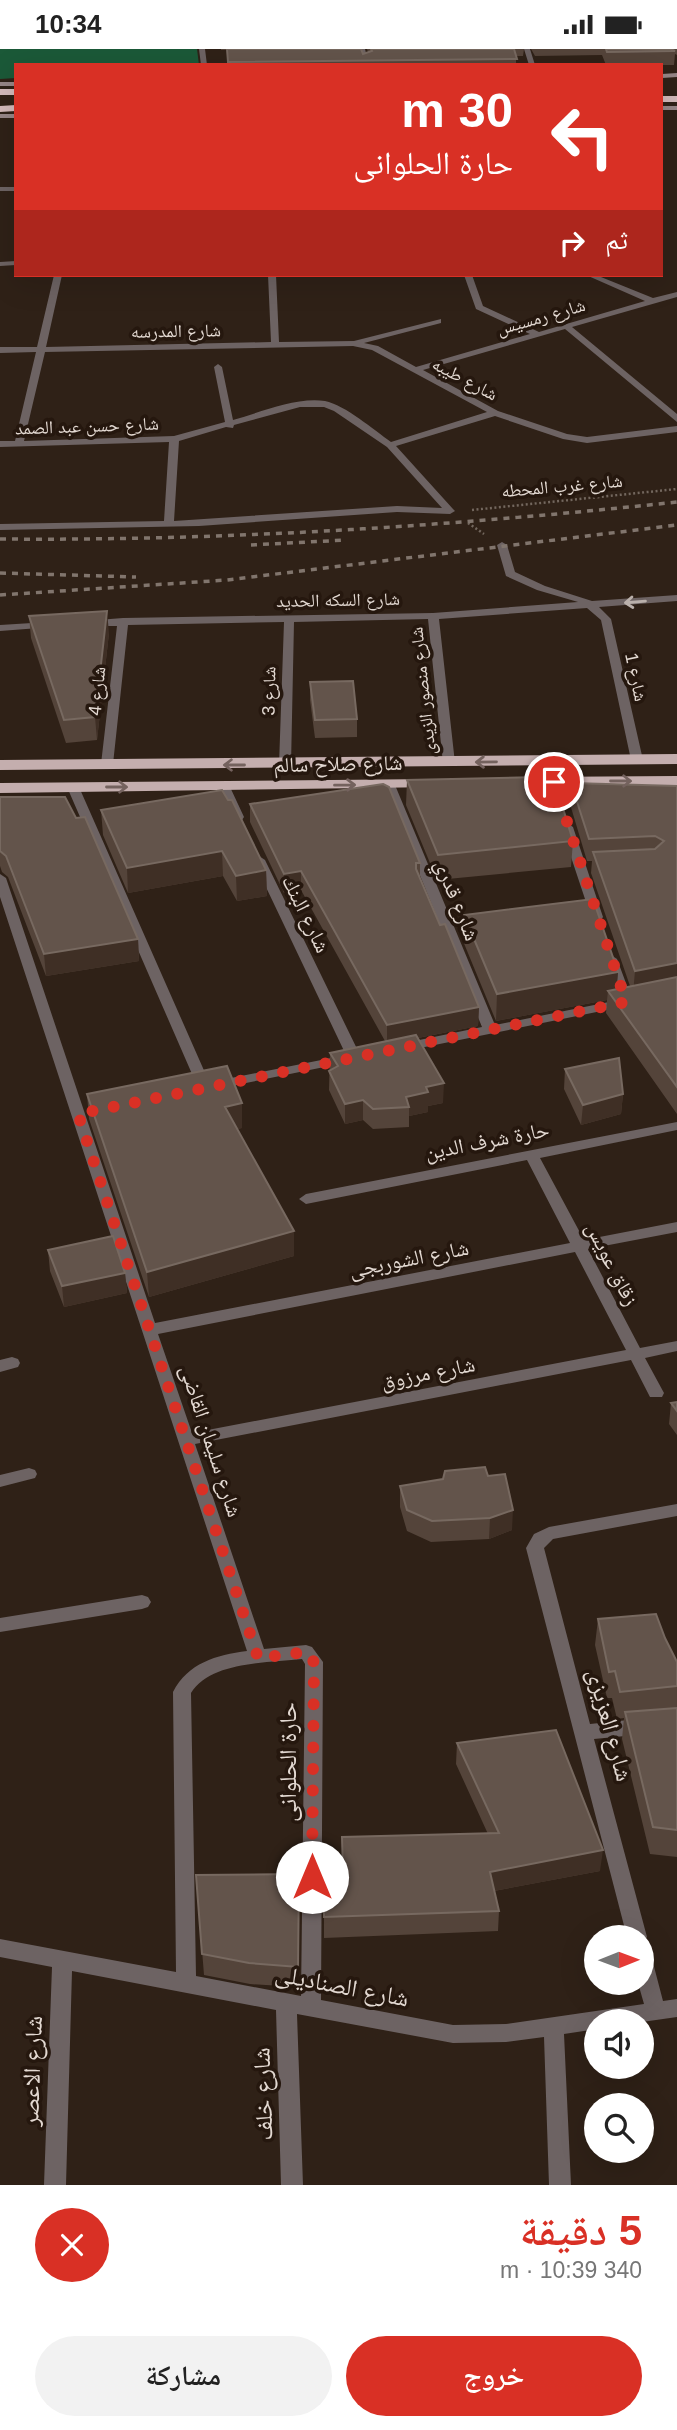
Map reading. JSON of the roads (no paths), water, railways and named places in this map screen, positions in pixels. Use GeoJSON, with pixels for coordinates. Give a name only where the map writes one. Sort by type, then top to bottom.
{"type":"FeatureCollection","features":[{"type":"Feature","properties":{"kind":"highway","name":"شارع صلاح سالم"},"geometry":{"type":"LineString","coordinates":[[0,765],[285,765],[677,759]]}},
{"type":"Feature","properties":{"kind":"highway"},"geometry":{"type":"LineString","coordinates":[[513,782],[556,788],[677,781]]}},
{"type":"Feature","properties":{"kind":"highway","name":"شارع صلاح سالم"},"geometry":{"type":"LineString","coordinates":[[0,788],[444,784]]}},
{"type":"Feature","properties":{"kind":"street"},"geometry":{"type":"LineString","coordinates":[[19,444],[58,277]]}},
{"type":"Feature","properties":{"kind":"street"},"geometry":{"type":"LineString","coordinates":[[272,277],[275,345]]}},
{"type":"Feature","properties":{"kind":"street"},"geometry":{"type":"LineString","coordinates":[[469,277],[479,307],[537,334]]}},
{"type":"Feature","properties":{"kind":"street"},"geometry":{"type":"LineString","coordinates":[[595,277],[652,301]]}},
{"type":"Feature","properties":{"kind":"street","name":"شارع رمسيس"},"geometry":{"type":"LineString","coordinates":[[415,370],[677,294]]}},
{"type":"Feature","properties":{"kind":"street"},"geometry":{"type":"LineString","coordinates":[[352,343],[438,321]]}},
{"type":"Feature","properties":{"kind":"street"},"geometry":{"type":"LineString","coordinates":[[566,326],[677,419]]}},
{"type":"Feature","properties":{"kind":"street","name":"شارع المدرسه"},"geometry":{"type":"LineString","coordinates":[[0,351],[352,343]]}},
{"type":"Feature","properties":{"kind":"street","name":"شارع طيبه"},"geometry":{"type":"LineString","coordinates":[[352,343],[374,348],[495,413],[566,437],[587,440],[677,429]]}},
{"type":"Feature","properties":{"kind":"street"},"geometry":{"type":"LineString","coordinates":[[218,367],[230,426]]}},
{"type":"Feature","properties":{"kind":"street","name":"شارع حسن عبد الصمد"},"geometry":{"type":"LineString","coordinates":[[0,444],[174,439],[230,426],[300,404],[316,403],[337,409],[390,445],[450,511],[402,518],[231,525],[169,524]]}},
{"type":"Feature","properties":{"kind":"street"},"geometry":{"type":"LineString","coordinates":[[390,445],[495,413]]}},
{"type":"Feature","properties":{"kind":"street"},"geometry":{"type":"LineString","coordinates":[[0,527],[169,524],[174,439]]}},
{"type":"Feature","properties":{"kind":"street"},"geometry":{"type":"LineString","coordinates":[[502,545],[510,574],[593,605]]}},
{"type":"Feature","properties":{"kind":"street","name":"شارع السكه الحديد"},"geometry":{"type":"LineString","coordinates":[[82,623],[433,616],[677,598]]}},
{"type":"Feature","properties":{"kind":"street","name":"شارع 1"},"geometry":{"type":"LineString","coordinates":[[593,605],[606,619],[637,760]]}},
{"type":"Feature","properties":{"kind":"street","name":"شارع منصور الزيدى"},"geometry":{"type":"LineString","coordinates":[[433,616],[449,763]]}},
{"type":"Feature","properties":{"kind":"street","name":"شارع 3"},"geometry":{"type":"LineString","coordinates":[[285,765],[289,618]]}},
{"type":"Feature","properties":{"kind":"street","name":"شارع 4"},"geometry":{"type":"LineString","coordinates":[[107,764],[122,621]]}},
{"type":"Feature","properties":{"kind":"street"},"geometry":{"type":"LineString","coordinates":[[0,628],[54,625]]}},
{"type":"Feature","properties":{"kind":"street","name":"شارع قدري"},"geometry":{"type":"LineString","coordinates":[[389,785],[490,1030]]}},
{"type":"Feature","properties":{"kind":"street","name":"شارع البنك"},"geometry":{"type":"LineString","coordinates":[[73,787],[198,1089],[360,1056],[224,787]]}},
{"type":"Feature","properties":{"kind":"street"},"geometry":{"type":"LineString","coordinates":[[394,1049],[633,1001],[603,935],[586,868],[565,819]]}},
{"type":"Feature","properties":{"kind":"street","name":"شارع سليمان القاضى"},"geometry":{"type":"LineString","coordinates":[[0,878],[84,1112],[149,1330],[258,1658]]}},
{"type":"Feature","properties":{"kind":"street","name":"حارة شرف الدين"},"geometry":{"type":"LineString","coordinates":[[306,1199],[677,1126]]}},
{"type":"Feature","properties":{"kind":"street","name":"زقاق عويس"},"geometry":{"type":"LineString","coordinates":[[531,1154],[634,1356],[656,1393]]}},
{"type":"Feature","properties":{"kind":"street","name":"شارع الشوربجى"},"geometry":{"type":"LineString","coordinates":[[149,1330],[677,1227]]}},
{"type":"Feature","properties":{"kind":"street","name":"شارع مرزوق"},"geometry":{"type":"LineString","coordinates":[[186,1440],[677,1346]]}},
{"type":"Feature","properties":{"kind":"street"},"geometry":{"type":"LineString","coordinates":[[0,1481],[29,1474]]}},
{"type":"Feature","properties":{"kind":"street","name":"شارع العزيزى"},"geometry":{"type":"LineString","coordinates":[[634,1925],[535,1548],[540,1539],[549,1533],[677,1510]]}},
{"type":"Feature","properties":{"kind":"street"},"geometry":{"type":"LineString","coordinates":[[0,1625],[142,1602]]}},
{"type":"Feature","properties":{"kind":"street","name":"حارة الحلوانى"},"geometry":{"type":"LineString","coordinates":[[258,1658],[306,1652],[314,1662],[311,2008]]}},
{"type":"Feature","properties":{"kind":"street"},"geometry":{"type":"LineString","coordinates":[[186,1983],[182,1692],[186,1682],[205,1667],[258,1658]]}},
{"type":"Feature","properties":{"kind":"street"},"geometry":{"type":"LineString","coordinates":[[585,1732],[677,1723]]}},
{"type":"Feature","properties":{"kind":"street","name":"شارع الصناديلى"},"geometry":{"type":"LineString","coordinates":[[0,1948],[453,2034],[506,2033],[677,2008]]}},
{"type":"Feature","properties":{"kind":"street","name":"شارع الاعصر"},"geometry":{"type":"LineString","coordinates":[[55,2185],[61,1959]]}},
{"type":"Feature","properties":{"kind":"street"},"geometry":{"type":"LineString","coordinates":[[652,1995],[656,2012]]}},
{"type":"Feature","properties":{"kind":"street","name":"شارع خلف"},"geometry":{"type":"LineString","coordinates":[[286,2002],[292,2185]]}},
{"type":"Feature","properties":{"kind":"street"},"geometry":{"type":"LineString","coordinates":[[554,2027],[560,2185]]}},
{"type":"Feature","properties":{"kind":"railway"},"geometry":{"type":"LineString","coordinates":[[0,539],[255,535],[424,525],[677,502]]}},
{"type":"Feature","properties":{"kind":"railway"},"geometry":{"type":"LineString","coordinates":[[0,595],[227,580],[677,525]]}},
{"type":"Feature","properties":{"kind":"railway"},"geometry":{"type":"LineString","coordinates":[[251,545],[346,540]]}},
{"type":"Feature","properties":{"kind":"railway"},"geometry":{"type":"LineString","coordinates":[[0,573],[136,577]]}}]}
